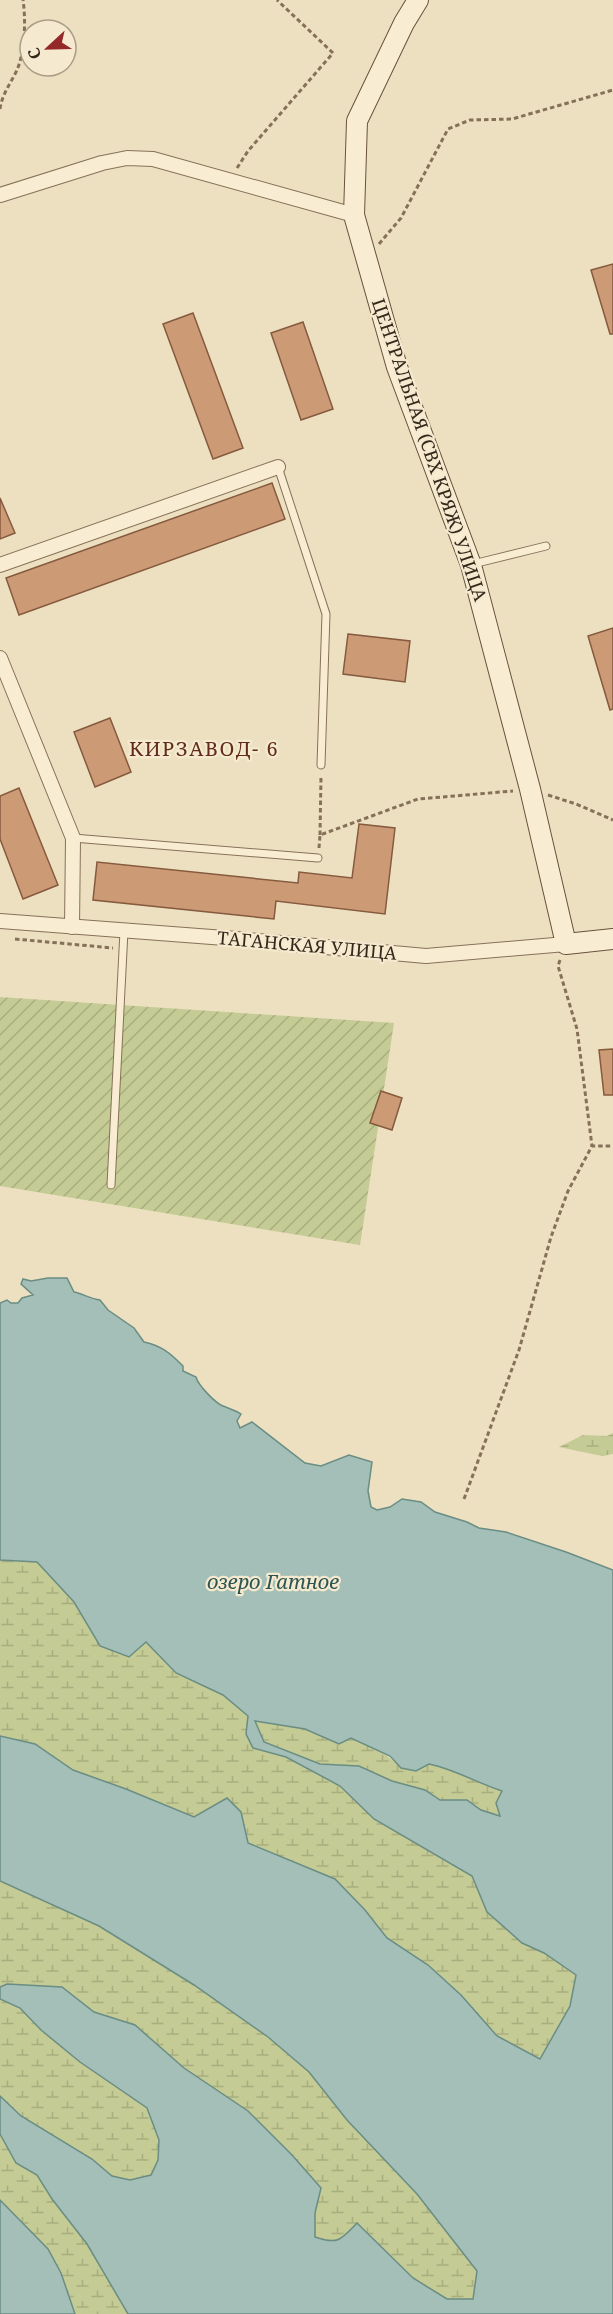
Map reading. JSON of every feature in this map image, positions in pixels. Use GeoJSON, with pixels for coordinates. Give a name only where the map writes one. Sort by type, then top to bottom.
{"type":"FeatureCollection","features":[{"type":"Feature","properties":{"kind":"main road","name":"ЦЕНТРАЛЬНАЯ (СВХ КРЯЖ) УЛИЦА"},"geometry":{"type":"LineString","coordinates":[[418,0],[404,23],[357,120],[354,215],[397,367],[471,565],[530,789],[567,944]]}},
{"type":"Feature","properties":{"kind":"main road","name":"ТАГАНСКАЯ УЛИЦА"},"geometry":{"type":"LineString","coordinates":[[567,944],[613,939]]}},
{"type":"Feature","properties":{"kind":"street"},"geometry":{"type":"LineString","coordinates":[[0,195],[102,163],[127,158],[153,159],[354,215]]}},
{"type":"Feature","properties":{"kind":"street"},"geometry":{"type":"LineString","coordinates":[[0,565],[278,467]]}},
{"type":"Feature","properties":{"kind":"street"},"geometry":{"type":"LineString","coordinates":[[0,658],[73,838],[72,927]]}},
{"type":"Feature","properties":{"kind":"street","name":"ТАГАНСКАЯ УЛИЦА"},"geometry":{"type":"LineString","coordinates":[[1,919],[72,927],[426,956],[567,944]]}},
{"type":"Feature","properties":{"kind":"lane"},"geometry":{"type":"LineString","coordinates":[[278,467],[326,614],[321,765]]}},
{"type":"Feature","properties":{"kind":"lane"},"geometry":{"type":"LineString","coordinates":[[471,565],[546,546]]}},
{"type":"Feature","properties":{"kind":"lane"},"geometry":{"type":"LineString","coordinates":[[73,838],[318,858]]}},
{"type":"Feature","properties":{"kind":"lane"},"geometry":{"type":"LineString","coordinates":[[111,1185],[124,931]]}},
{"type":"Feature","properties":{"kind":"path"},"geometry":{"type":"LineString","coordinates":[[0,109],[1,100],[18,68],[26,20],[23,0]]}},
{"type":"Feature","properties":{"kind":"path"},"geometry":{"type":"LineString","coordinates":[[229,180],[248,151],[333,53],[277,0]]}},
{"type":"Feature","properties":{"kind":"path"},"geometry":{"type":"LineString","coordinates":[[367,259],[400,218],[448,129],[470,120],[513,119],[613,90]]}},
{"type":"Feature","properties":{"kind":"path"},"geometry":{"type":"LineString","coordinates":[[318,858],[321,765]]}},
{"type":"Feature","properties":{"kind":"path"},"geometry":{"type":"LineString","coordinates":[[320,834],[418,799],[530,789],[576,804],[613,820]]}},
{"type":"Feature","properties":{"kind":"path"},"geometry":{"type":"LineString","coordinates":[[11,938],[123,949]]}},
{"type":"Feature","properties":{"kind":"path"},"geometry":{"type":"LineString","coordinates":[[464,1499],[519,1350],[551,1237],[568,1191],[592,1146],[577,1029],[558,966],[567,944]]}},
{"type":"Feature","properties":{"kind":"path"},"geometry":{"type":"LineString","coordinates":[[592,1146],[613,1146]]}},
{"type":"Feature","properties":{"kind":"green space"},"geometry":{"type":"Polygon","coordinates":[[[0,997],[394,1023],[360,1245],[0,1186],[0,997]]]}},
{"type":"Feature","properties":{"kind":"green space"},"geometry":{"type":"Polygon","coordinates":[[[613,1433],[613,1454],[602,1456],[559,1447],[583,1435],[607,1436],[613,1433]]]}},
{"type":"Feature","properties":{"kind":"green space"},"geometry":{"type":"Polygon","coordinates":[[[0,1560],[37,1562],[74,1602],[100,1646],[146,1642],[176,1673],[223,1695],[248,1716],[246,1734],[253,1748],[286,1757],[340,1786],[374,1819],[472,1876],[487,1912],[522,1943],[544,1953],[576,1974],[570,2006],[541,2059],[497,2036],[461,1995],[428,1965],[387,1938],[365,1910],[335,1879],[248,1843],[241,1812],[194,1817],[73,1770],[35,1744],[0,1736],[0,1560]]]}},
{"type":"Feature","properties":{"kind":"green space"},"geometry":{"type":"Polygon","coordinates":[[[255,1720],[313,1729],[353,1739],[387,1756],[401,1768],[430,1764],[456,1771],[502,1791],[501,1817],[481,1810],[467,1800],[440,1800],[425,1790],[392,1781],[359,1766],[320,1764],[264,1742],[255,1720]]]}},
{"type":"Feature","properties":{"kind":"green space"},"geometry":{"type":"Polygon","coordinates":[[[0,1881],[99,1926],[194,1985],[268,2037],[309,2072],[347,2120],[417,2194],[477,2271],[473,2299],[447,2299],[413,2278],[357,2223],[343,2237],[334,2241],[315,2237],[315,2213],[321,2187],[135,2025],[94,2012],[62,1987],[7,1984],[0,1987],[0,1881]]]}},
{"type":"Feature","properties":{"kind":"green space"},"geometry":{"type":"Polygon","coordinates":[[[0,1999],[20,2008],[41,2030],[80,2062],[147,2108],[159,2139],[158,2160],[151,2175],[130,2180],[112,2176],[92,2159],[21,2116],[0,2096],[0,1999]]]}},
{"type":"Feature","properties":{"kind":"green space"},"geometry":{"type":"Polygon","coordinates":[[[0,2134],[16,2163],[37,2174],[52,2199],[87,2244],[128,2314],[75,2314],[61,2273],[48,2249],[0,2200],[0,2134]]]}},
{"type":"Feature","properties":{"kind":"water","name":"озеро Гатное"},"geometry":{"type":"Polygon","coordinates":[[[67,1278],[74,1292],[100,1300],[108,1310],[134,1328],[144,1342],[161,1348],[174,1357],[183,1366],[183,1371],[196,1377],[203,1389],[216,1401],[241,1414],[237,1421],[240,1428],[252,1422],[305,1463],[321,1466],[349,1455],[372,1462],[368,1491],[371,1507],[377,1510],[390,1507],[402,1499],[421,1502],[435,1512],[479,1528],[506,1532],[613,1570],[613,2314],[128,2314],[87,2244],[52,2199],[37,2175],[16,2163],[0,2134],[0,2096],[21,2116],[92,2159],[112,2176],[130,2180],[151,2175],[158,2160],[159,2140],[147,2108],[80,2062],[41,2030],[20,2008],[0,1999],[0,1987],[7,1984],[62,1987],[94,2012],[135,2025],[184,2068],[248,2111],[321,2188],[315,2213],[315,2237],[334,2241],[343,2237],[357,2223],[413,2278],[447,2299],[473,2299],[477,2271],[417,2194],[347,2120],[309,2072],[268,2037],[194,1985],[99,1926],[0,1881],[0,1736],[35,1744],[73,1770],[194,1817],[227,1798],[241,1812],[248,1843],[335,1879],[365,1910],[387,1938],[428,1965],[461,1995],[497,2036],[540,2059],[570,2006],[576,1975],[544,1953],[522,1943],[487,1912],[472,1876],[374,1819],[340,1786],[286,1757],[253,1748],[246,1734],[248,1716],[223,1695],[176,1673],[146,1642],[129,1657],[100,1646],[74,1602],[37,1562],[0,1560],[0,1303],[7,1300],[11,1303],[18,1303],[22,1298],[33,1295],[21,1284],[23,1279],[31,1281],[67,1278]],[[255,1721],[264,1742],[320,1764],[359,1766],[392,1781],[425,1790],[440,1800],[467,1800],[481,1810],[500,1816],[496,1803],[502,1791],[429,1764],[416,1771],[401,1768],[390,1756],[351,1738],[339,1744],[305,1729],[255,1721]]]}},
{"type":"Feature","properties":{"kind":"water"},"geometry":{"type":"Polygon","coordinates":[[[0,2200],[48,2249],[61,2273],[75,2314],[0,2314],[0,2200]]]}},
{"type":"Feature","properties":{"kind":"building"},"geometry":{"type":"Polygon","coordinates":[[[613,264],[613,334],[610,334],[591,270],[613,264]]]}},
{"type":"Feature","properties":{"kind":"building"},"geometry":{"type":"Polygon","coordinates":[[[193,313],[243,448],[213,459],[163,324],[193,313]]]}},
{"type":"Feature","properties":{"kind":"building"},"geometry":{"type":"Polygon","coordinates":[[[303,322],[333,409],[301,420],[271,333],[303,322]]]}},
{"type":"Feature","properties":{"kind":"building"},"geometry":{"type":"Polygon","coordinates":[[[272,483],[285,519],[19,615],[6,578],[272,483]]]}},
{"type":"Feature","properties":{"kind":"building"},"geometry":{"type":"Polygon","coordinates":[[[0,498],[15,533],[0,539],[0,498]]]}},
{"type":"Feature","properties":{"kind":"building"},"geometry":{"type":"Polygon","coordinates":[[[613,628],[613,709],[610,710],[588,636],[613,628]]]}},
{"type":"Feature","properties":{"kind":"building"},"geometry":{"type":"Polygon","coordinates":[[[348,634],[410,641],[405,682],[343,674],[348,634]]]}},
{"type":"Feature","properties":{"kind":"building"},"geometry":{"type":"Polygon","coordinates":[[[110,718],[131,772],[95,787],[74,732],[110,718]]]}},
{"type":"Feature","properties":{"kind":"building"},"geometry":{"type":"Polygon","coordinates":[[[19,788],[58,885],[23,899],[0,839],[0,796],[19,788]]]}},
{"type":"Feature","properties":{"kind":"building"},"geometry":{"type":"Polygon","coordinates":[[[359,824],[395,828],[385,914],[276,901],[274,919],[93,900],[97,862],[298,883],[299,872],[352,878],[359,824]]]}},
{"type":"Feature","properties":{"kind":"building"},"geometry":{"type":"Polygon","coordinates":[[[613,1049],[613,1095],[604,1095],[599,1050],[613,1049]]]}},
{"type":"Feature","properties":{"kind":"building"},"geometry":{"type":"Polygon","coordinates":[[[381,1091],[402,1098],[392,1130],[370,1123],[381,1091]]]}},
{"type":"Feature","properties":{"kind":"district","name":"КИРЗАВОД- 6"},"geometry":{"type":"Point","coordinates":[204,749]}}]}
